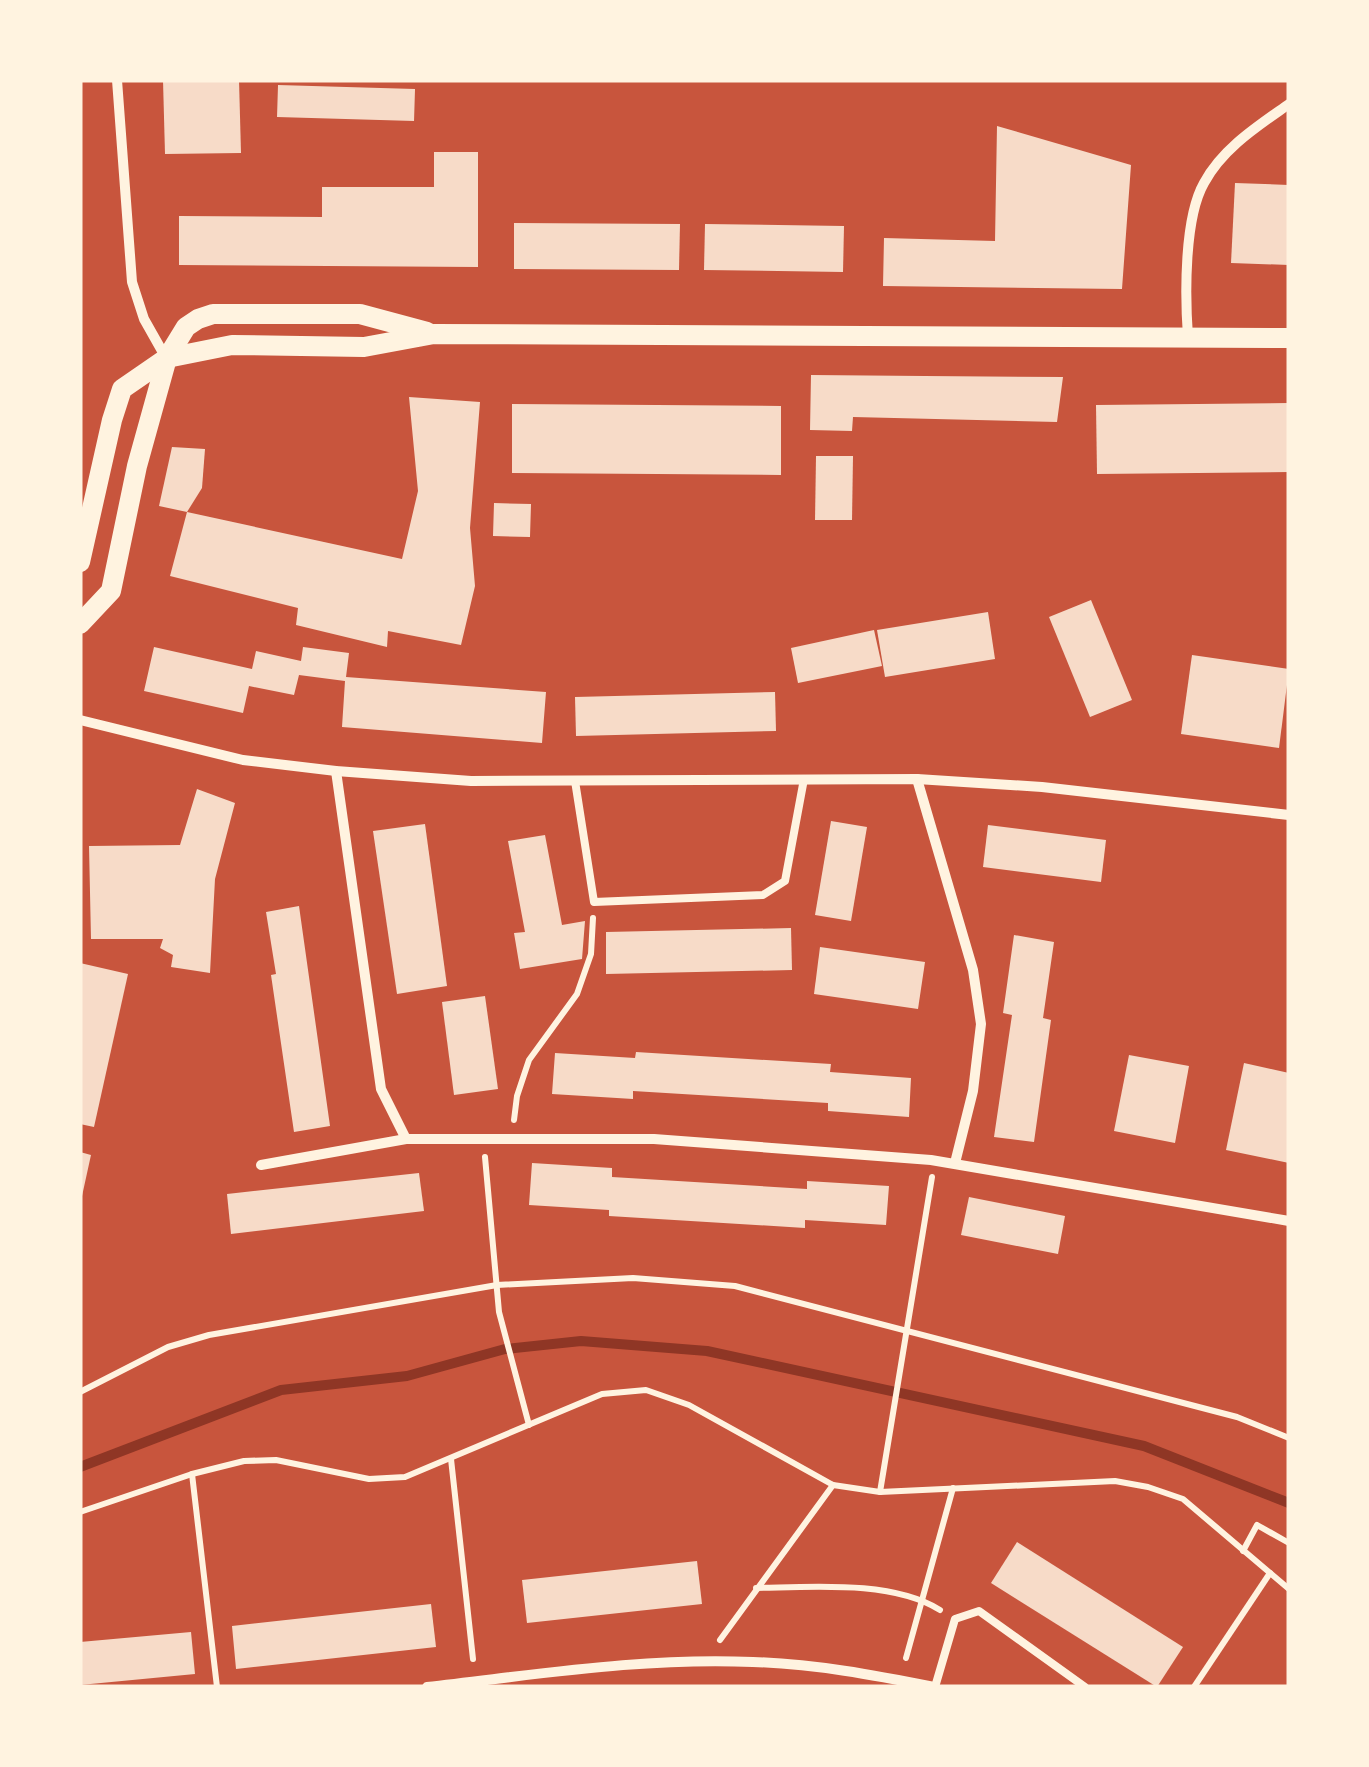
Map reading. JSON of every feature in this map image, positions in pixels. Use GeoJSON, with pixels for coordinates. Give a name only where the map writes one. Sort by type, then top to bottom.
{"type":"FeatureCollection","features":[{"type":"Feature","properties":{"kind":"main road"},"geometry":{"type":"LineString","coordinates":[[80,624],[111,591],[166,358],[186,327],[213,314],[360,314],[434,334]]}},
{"type":"Feature","properties":{"kind":"main road"},"geometry":{"type":"LineString","coordinates":[[80,562],[122,389],[166,358],[232,344],[364,347],[434,334],[1289,338]]}},
{"type":"Feature","properties":{"kind":"street"},"geometry":{"type":"LineString","coordinates":[[117,80],[132,282],[144,319],[166,358]]}},
{"type":"Feature","properties":{"kind":"street"},"geometry":{"type":"LineString","coordinates":[[1188,337],[1186,273],[1202,185],[1223,156],[1289,104]]}},
{"type":"Feature","properties":{"kind":"street"},"geometry":{"type":"LineString","coordinates":[[80,720],[243,760],[336,771],[471,781],[917,779],[1042,787],[1289,815]]}},
{"type":"Feature","properties":{"kind":"street"},"geometry":{"type":"LineString","coordinates":[[336,771],[381,1089],[406,1139]]}},
{"type":"Feature","properties":{"kind":"street"},"geometry":{"type":"LineString","coordinates":[[917,779],[974,970],[982,1024],[973,1091],[955,1164]]}},
{"type":"Feature","properties":{"kind":"street"},"geometry":{"type":"LineString","coordinates":[[261,1165],[406,1139],[654,1139],[955,1164],[1289,1221]]}},
{"type":"Feature","properties":{"kind":"street"},"geometry":{"type":"LineString","coordinates":[[427,1687],[698,1661],[804,1665],[935,1687]]}},
{"type":"Feature","properties":{"kind":"lane"},"geometry":{"type":"LineString","coordinates":[[575,782],[594,902],[763,896],[785,881],[804,779]]}},
{"type":"Feature","properties":{"kind":"lane"},"geometry":{"type":"LineString","coordinates":[[935,1687],[955,1619],[979,1611],[1085,1687]]}},
{"type":"Feature","properties":{"kind":"path"},"geometry":{"type":"LineString","coordinates":[[514,1120],[517,1096],[530,1060],[577,994],[590,954],[594,902]]}},
{"type":"Feature","properties":{"kind":"path"},"geometry":{"type":"LineString","coordinates":[[484,1156],[499,1312],[529,1425]]}},
{"type":"Feature","properties":{"kind":"path"},"geometry":{"type":"LineString","coordinates":[[880,1492],[932,1176]]}},
{"type":"Feature","properties":{"kind":"path"},"geometry":{"type":"LineString","coordinates":[[80,1392],[168,1347],[209,1335],[496,1285],[633,1278],[734,1286],[1237,1416],[1289,1438]]}},
{"type":"Feature","properties":{"kind":"path"},"geometry":{"type":"LineString","coordinates":[[80,1512],[192,1474],[244,1461],[276,1460],[369,1479],[405,1477],[602,1394],[646,1390],[689,1405],[833,1485],[880,1492],[1115,1481],[1148,1487],[1183,1499],[1289,1589]]}},
{"type":"Feature","properties":{"kind":"path"},"geometry":{"type":"LineString","coordinates":[[451,1458],[473,1659]]}},
{"type":"Feature","properties":{"kind":"path"},"geometry":{"type":"LineString","coordinates":[[192,1474],[217,1687]]}},
{"type":"Feature","properties":{"kind":"path"},"geometry":{"type":"LineString","coordinates":[[720,1640],[833,1485]]}},
{"type":"Feature","properties":{"kind":"path"},"geometry":{"type":"LineString","coordinates":[[906,1658],[953,1488]]}},
{"type":"Feature","properties":{"kind":"path"},"geometry":{"type":"LineString","coordinates":[[1244,1550],[1258,1526],[1289,1543]]}},
{"type":"Feature","properties":{"kind":"path"},"geometry":{"type":"LineString","coordinates":[[1194,1687],[1270,1573]]}},
{"type":"Feature","properties":{"kind":"path"},"geometry":{"type":"LineString","coordinates":[[756,1588],[842,1586],[922,1599]]}},
{"type":"Feature","properties":{"kind":"building"},"geometry":{"type":"Polygon","coordinates":[[[163,80],[239,80],[241,153],[165,154],[163,80]]]}},
{"type":"Feature","properties":{"kind":"building"},"geometry":{"type":"Polygon","coordinates":[[[278,85],[415,89],[414,121],[277,117],[278,85]]]}},
{"type":"Feature","properties":{"kind":"building"},"geometry":{"type":"Polygon","coordinates":[[[997,126],[1131,165],[1122,289],[883,286],[884,238],[995,241],[997,126]]]}},
{"type":"Feature","properties":{"kind":"building"},"geometry":{"type":"Polygon","coordinates":[[[434,152],[478,152],[478,267],[179,265],[179,216],[322,217],[322,187],[434,187],[434,152]]]}},
{"type":"Feature","properties":{"kind":"building"},"geometry":{"type":"Polygon","coordinates":[[[1235,183],[1289,185],[1289,265],[1231,263],[1235,183]]]}},
{"type":"Feature","properties":{"kind":"building"},"geometry":{"type":"Polygon","coordinates":[[[514,223],[680,224],[679,270],[514,269],[514,223]]]}},
{"type":"Feature","properties":{"kind":"building"},"geometry":{"type":"Polygon","coordinates":[[[705,224],[844,226],[843,272],[704,270],[705,224]]]}},
{"type":"Feature","properties":{"kind":"building"},"geometry":{"type":"Polygon","coordinates":[[[811,375],[1063,377],[1057,422],[853,417],[852,431],[810,430],[811,375]]]}},
{"type":"Feature","properties":{"kind":"building"},"geometry":{"type":"Polygon","coordinates":[[[409,397],[480,402],[470,528],[475,586],[461,645],[388,631],[387,647],[296,625],[298,608],[170,576],[187,512],[402,559],[418,491],[409,397]]]}},
{"type":"Feature","properties":{"kind":"building"},"geometry":{"type":"Polygon","coordinates":[[[1289,403],[1289,472],[1097,474],[1096,405],[1289,403]]]}},
{"type":"Feature","properties":{"kind":"building"},"geometry":{"type":"Polygon","coordinates":[[[512,404],[781,406],[781,475],[512,473],[512,404]]]}},
{"type":"Feature","properties":{"kind":"building"},"geometry":{"type":"Polygon","coordinates":[[[172,447],[205,449],[202,488],[187,512],[159,506],[172,447]]]}},
{"type":"Feature","properties":{"kind":"building"},"geometry":{"type":"Polygon","coordinates":[[[816,456],[853,456],[852,520],[815,520],[816,456]]]}},
{"type":"Feature","properties":{"kind":"building"},"geometry":{"type":"Polygon","coordinates":[[[494,503],[531,504],[530,537],[493,536],[494,503]]]}},
{"type":"Feature","properties":{"kind":"building"},"geometry":{"type":"Polygon","coordinates":[[[1091,600],[1132,700],[1090,717],[1049,617],[1091,600]]]}},
{"type":"Feature","properties":{"kind":"building"},"geometry":{"type":"Polygon","coordinates":[[[988,612],[995,659],[885,677],[877,630],[988,612]]]}},
{"type":"Feature","properties":{"kind":"building"},"geometry":{"type":"Polygon","coordinates":[[[874,630],[882,666],[798,683],[791,648],[874,630]]]}},
{"type":"Feature","properties":{"kind":"building"},"geometry":{"type":"Polygon","coordinates":[[[154,647],[252,669],[256,651],[301,661],[303,647],[349,653],[346,677],[546,692],[542,743],[342,727],[345,681],[299,675],[294,695],[249,686],[243,713],[144,691],[154,647]]]}},
{"type":"Feature","properties":{"kind":"building"},"geometry":{"type":"Polygon","coordinates":[[[1192,655],[1289,669],[1279,748],[1181,734],[1192,655]]]}},
{"type":"Feature","properties":{"kind":"building"},"geometry":{"type":"Polygon","coordinates":[[[775,692],[776,731],[576,736],[575,697],[775,692]]]}},
{"type":"Feature","properties":{"kind":"building"},"geometry":{"type":"Polygon","coordinates":[[[197,789],[235,803],[215,879],[210,973],[171,967],[173,955],[160,948],[163,939],[91,939],[89,846],[180,845],[197,789]]]}},
{"type":"Feature","properties":{"kind":"building"},"geometry":{"type":"Polygon","coordinates":[[[831,821],[867,827],[851,921],[815,915],[831,821]]]}},
{"type":"Feature","properties":{"kind":"building"},"geometry":{"type":"Polygon","coordinates":[[[425,824],[447,986],[397,994],[373,831],[425,824]]]}},
{"type":"Feature","properties":{"kind":"building"},"geometry":{"type":"Polygon","coordinates":[[[988,825],[1106,840],[1101,882],[983,867],[988,825]]]}},
{"type":"Feature","properties":{"kind":"building"},"geometry":{"type":"Polygon","coordinates":[[[545,835],[562,925],[585,921],[582,959],[520,969],[514,933],[525,932],[508,841],[545,835]]]}},
{"type":"Feature","properties":{"kind":"building"},"geometry":{"type":"Polygon","coordinates":[[[299,906],[330,1126],[294,1132],[266,912],[299,906]]]}},
{"type":"Feature","properties":{"kind":"building"},"geometry":{"type":"Polygon","coordinates":[[[791,928],[792,970],[606,974],[606,932],[791,928]]]}},
{"type":"Feature","properties":{"kind":"building"},"geometry":{"type":"Polygon","coordinates":[[[1014,935],[1054,942],[1043,1018],[1051,1020],[1034,1142],[994,1137],[1012,1015],[1003,1013],[1014,935]]]}},
{"type":"Feature","properties":{"kind":"building"},"geometry":{"type":"Polygon","coordinates":[[[820,947],[925,962],[918,1009],[814,994],[820,947]]]}},
{"type":"Feature","properties":{"kind":"building"},"geometry":{"type":"Polygon","coordinates":[[[80,963],[128,974],[94,1127],[80,1124],[80,963]]]}},
{"type":"Feature","properties":{"kind":"building"},"geometry":{"type":"Polygon","coordinates":[[[485,996],[498,1089],[454,1095],[442,1002],[485,996]]]}},
{"type":"Feature","properties":{"kind":"building"},"geometry":{"type":"Polygon","coordinates":[[[636,1052],[831,1064],[830,1072],[911,1078],[909,1117],[828,1111],[828,1103],[633,1091],[633,1099],[552,1094],[555,1053],[635,1058],[636,1052]]]}},
{"type":"Feature","properties":{"kind":"building"},"geometry":{"type":"Polygon","coordinates":[[[1129,1055],[1189,1066],[1175,1143],[1114,1131],[1129,1055]]]}},
{"type":"Feature","properties":{"kind":"building"},"geometry":{"type":"Polygon","coordinates":[[[1244,1063],[1289,1073],[1289,1163],[1226,1150],[1244,1063]]]}},
{"type":"Feature","properties":{"kind":"building"},"geometry":{"type":"Polygon","coordinates":[[[80,1152],[91,1155],[82,1196],[80,1196],[80,1152]]]}},
{"type":"Feature","properties":{"kind":"building"},"geometry":{"type":"Polygon","coordinates":[[[532,1163],[612,1168],[612,1177],[807,1189],[807,1181],[889,1186],[886,1225],[805,1220],[805,1228],[609,1216],[609,1210],[529,1205],[532,1163]]]}},
{"type":"Feature","properties":{"kind":"building"},"geometry":{"type":"Polygon","coordinates":[[[419,1173],[424,1211],[231,1234],[227,1194],[419,1173]]]}},
{"type":"Feature","properties":{"kind":"building"},"geometry":{"type":"Polygon","coordinates":[[[969,1197],[1065,1216],[1058,1254],[961,1235],[969,1197]]]}},
{"type":"Feature","properties":{"kind":"building"},"geometry":{"type":"Polygon","coordinates":[[[1017,1542],[1183,1647],[1157,1687],[991,1583],[1017,1542]]]}},
{"type":"Feature","properties":{"kind":"building"},"geometry":{"type":"Polygon","coordinates":[[[697,1561],[702,1604],[527,1623],[522,1580],[697,1561]]]}},
{"type":"Feature","properties":{"kind":"building"},"geometry":{"type":"Polygon","coordinates":[[[431,1604],[436,1647],[236,1669],[232,1626],[431,1604]]]}},
{"type":"Feature","properties":{"kind":"building"},"geometry":{"type":"Polygon","coordinates":[[[191,1632],[195,1674],[80,1685],[80,1642],[191,1632]]]}},
{"type":"Feature","properties":{"kind":"waterway"},"geometry":{"type":"LineString","coordinates":[[80,1467],[281,1390],[407,1376],[505,1349],[581,1341],[707,1351],[1144,1446],[1289,1503]]}}]}
